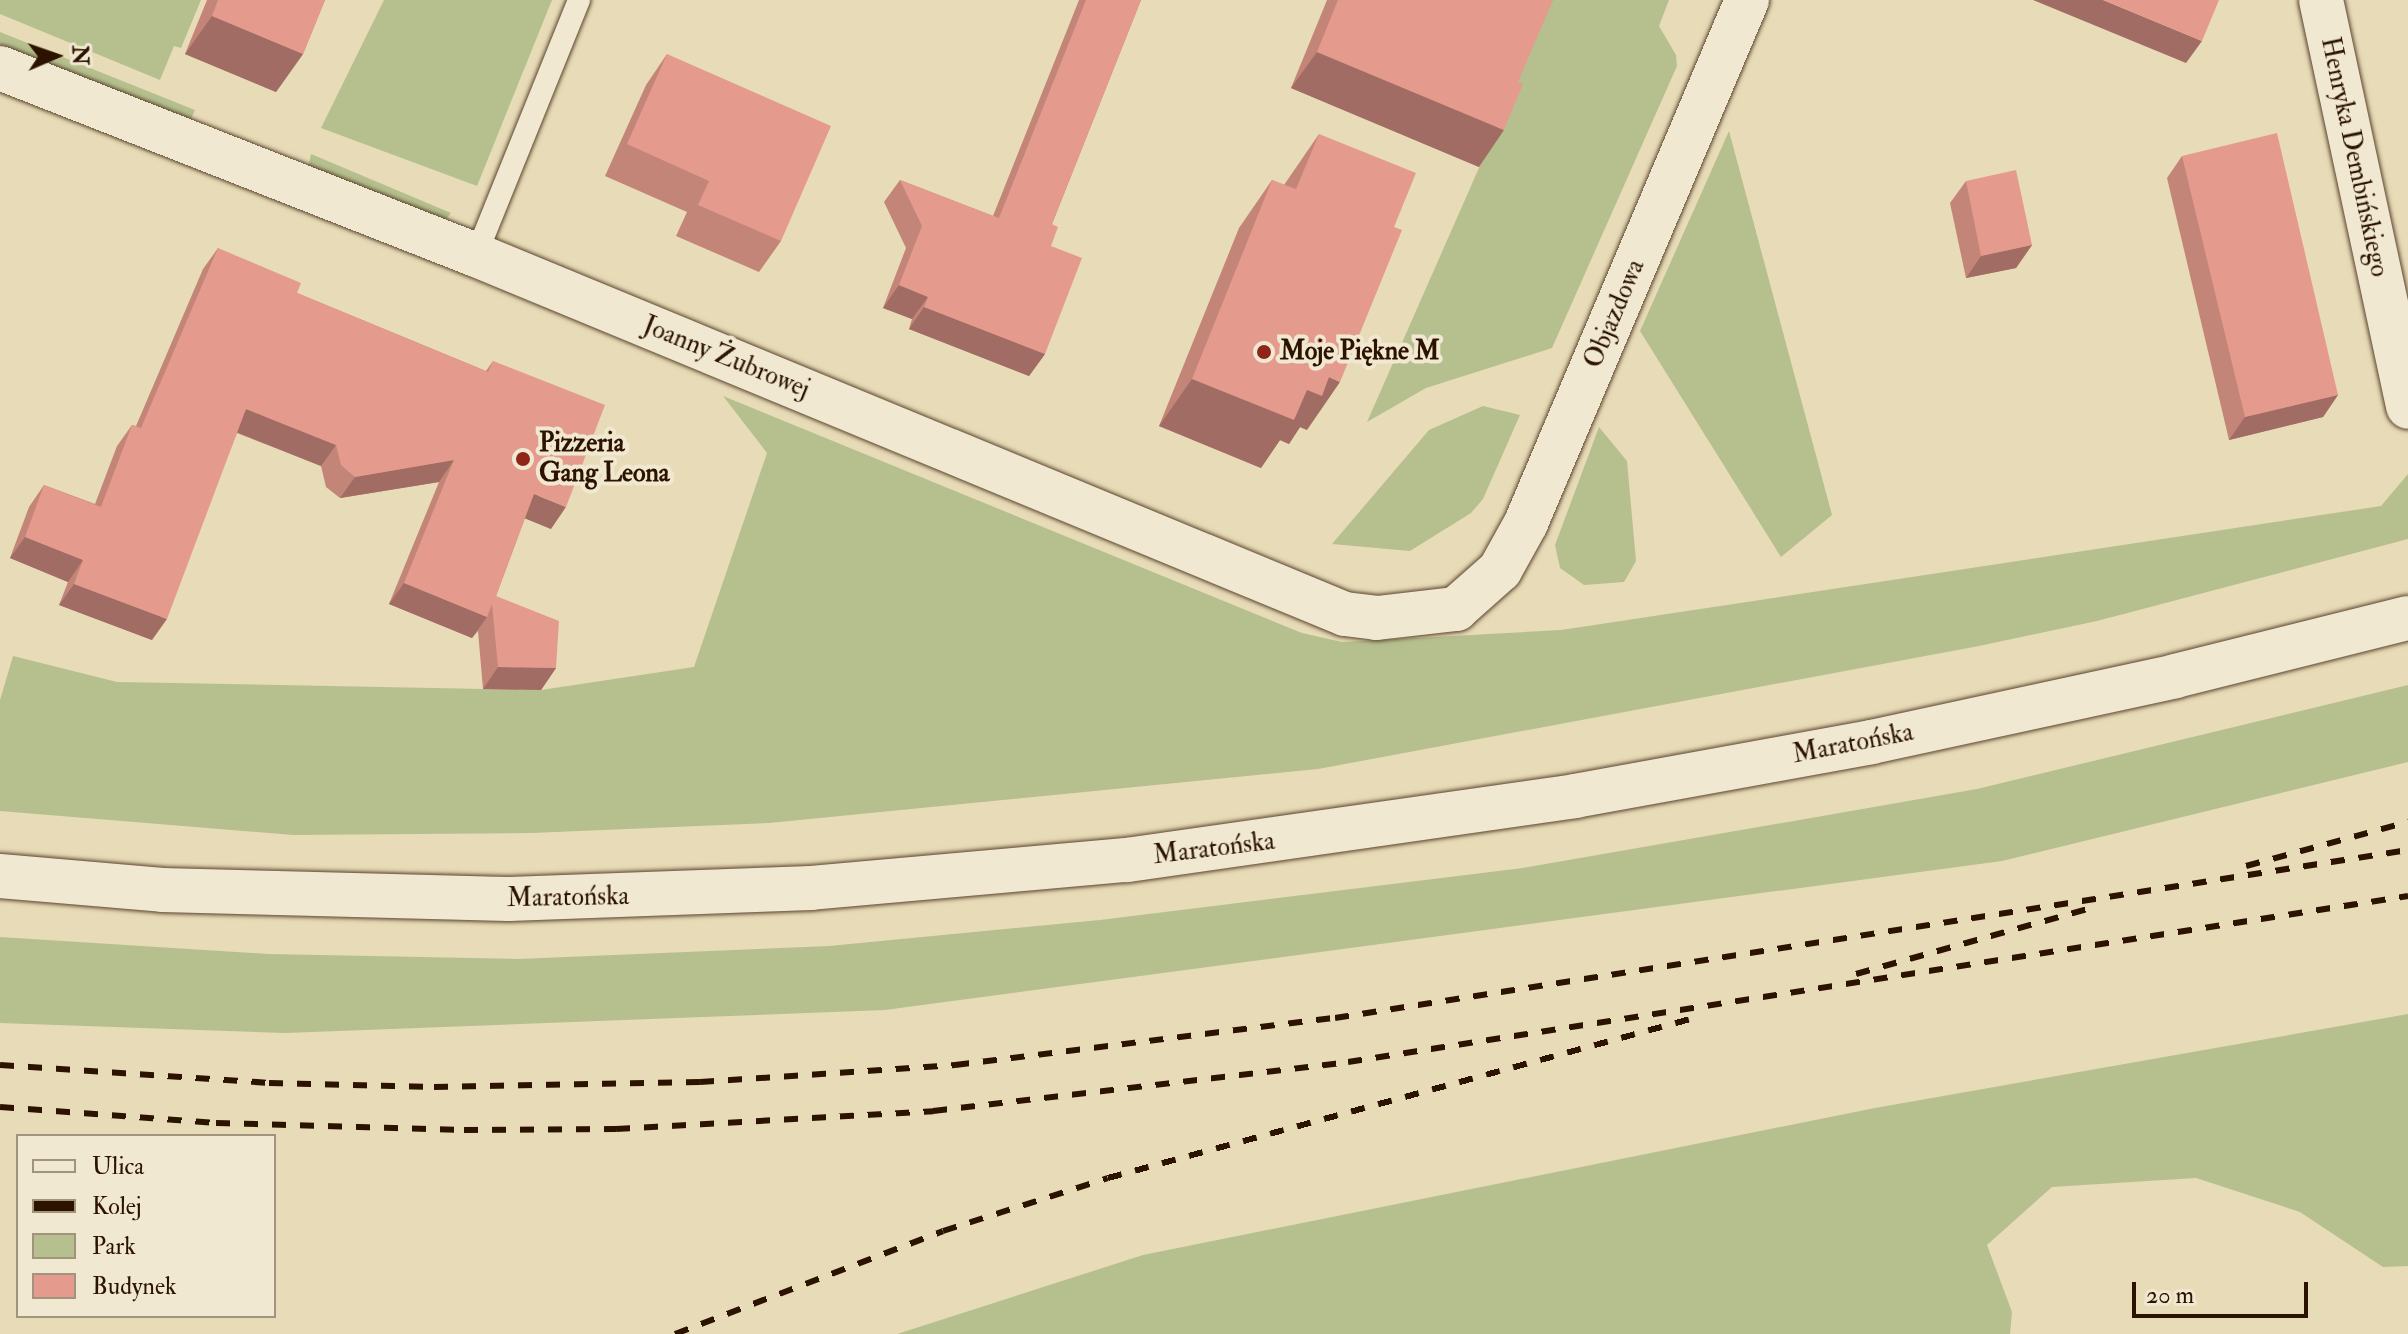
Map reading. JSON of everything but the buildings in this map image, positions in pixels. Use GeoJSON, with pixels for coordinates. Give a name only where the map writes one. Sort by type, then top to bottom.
{"type":"FeatureCollection","features":[{"type":"Feature","properties":{"kind":"street","name":"Objazdowa"},"geometry":{"type":"LineString","coordinates":[[1456,609],[1500,570],[1526,523],[1747,0]]}},
{"type":"Feature","properties":{"kind":"street","name":"Henryka Dembińskiego"},"geometry":{"type":"LineString","coordinates":[[2321,0],[2408,407]]}},
{"type":"Feature","properties":{"kind":"street","name":"Joanny Żubrowej"},"geometry":{"type":"LineString","coordinates":[[0,68],[476,255],[1345,614],[1377,618],[1456,609]]}},
{"type":"Feature","properties":{"kind":"street","name":"Maratońska"},"geometry":{"type":"LineString","coordinates":[[0,876],[162,890],[509,899],[811,888],[1112,861],[1575,796],[1871,742],[2175,676],[2408,618]]}},
{"type":"Feature","properties":{"kind":"lane"},"geometry":{"type":"LineString","coordinates":[[476,255],[579,0]]}},
{"type":"Feature","properties":{"kind":"green space"},"geometry":{"type":"Polygon","coordinates":[[[0,0],[201,0],[181,48],[174,46],[160,80],[0,14],[0,0]]]}},
{"type":"Feature","properties":{"kind":"green space"},"geometry":{"type":"Polygon","coordinates":[[[384,0],[552,0],[477,186],[321,128],[384,0]]]}},
{"type":"Feature","properties":{"kind":"green space"},"geometry":{"type":"Polygon","coordinates":[[[1553,0],[1669,0],[1659,26],[1676,55],[1677,66],[1552,348],[1426,388],[1367,422],[1553,0]]]}},
{"type":"Feature","properties":{"kind":"green space"},"geometry":{"type":"Polygon","coordinates":[[[0,32],[195,110],[190,121],[0,45],[0,32]]]}},
{"type":"Feature","properties":{"kind":"green space"},"geometry":{"type":"Polygon","coordinates":[[[1729,131],[1832,515],[1781,557],[1640,331],[1729,131]]]}},
{"type":"Feature","properties":{"kind":"green space"},"geometry":{"type":"Polygon","coordinates":[[[311,154],[451,213],[444,222],[308,168],[311,154]]]}},
{"type":"Feature","properties":{"kind":"green space"},"geometry":{"type":"Polygon","coordinates":[[[723,396],[1302,633],[1342,642],[1561,630],[2381,506],[2408,474],[2408,539],[2097,621],[1979,646],[1318,769],[769,823],[532,833],[293,835],[0,811],[0,700],[13,656],[117,682],[541,690],[694,667],[767,453],[723,396]]]}},
{"type":"Feature","properties":{"kind":"green space"},"geometry":{"type":"Polygon","coordinates":[[[1483,406],[1520,415],[1483,499],[1471,513],[1410,551],[1332,544],[1429,430],[1483,406]]]}},
{"type":"Feature","properties":{"kind":"green space"},"geometry":{"type":"Polygon","coordinates":[[[1599,427],[1627,461],[1636,561],[1624,582],[1584,585],[1560,568],[1555,545],[1599,427]]]}},
{"type":"Feature","properties":{"kind":"green space"},"geometry":{"type":"Polygon","coordinates":[[[2408,685],[2408,762],[2002,861],[885,1010],[286,1033],[0,1023],[0,937],[269,954],[518,959],[829,946],[1100,920],[1523,868],[1977,789],[2408,685]]]}},
{"type":"Feature","properties":{"kind":"green space"},"geometry":{"type":"Polygon","coordinates":[[[2408,1014],[2408,1266],[2383,1267],[2300,1212],[2196,1178],[2052,1187],[1987,1245],[2012,1312],[2010,1334],[897,1334],[1143,1255],[1875,1108],[2408,1014]]]}},
{"type":"Feature","properties":{"kind":"railway"},"geometry":{"type":"LineString","coordinates":[[2246,866],[2408,822]]}},
{"type":"Feature","properties":{"kind":"railway"},"geometry":{"type":"LineString","coordinates":[[0,1065],[269,1083],[434,1087],[700,1082],[955,1065],[1335,1018],[2408,850]]}},
{"type":"Feature","properties":{"kind":"railway"},"geometry":{"type":"LineString","coordinates":[[0,1107],[216,1123],[464,1130],[616,1129],[933,1111],[1348,1062],[2408,896]]}},
{"type":"Feature","properties":{"kind":"railway"},"geometry":{"type":"LineString","coordinates":[[1856,974],[2087,909]]}},
{"type":"Feature","properties":{"kind":"railway"},"geometry":{"type":"LineString","coordinates":[[675,1334],[943,1231],[1108,1178],[1694,1018]]}},
{"type":"Feature","properties":{"kind":"place","name":"Moje Piękne M"},"geometry":{"type":"Point","coordinates":[1264,352]}},
{"type":"Feature","properties":{"kind":"place","name":"Pizzeria Gang Leona"},"geometry":{"type":"Point","coordinates":[523,459]}}]}
